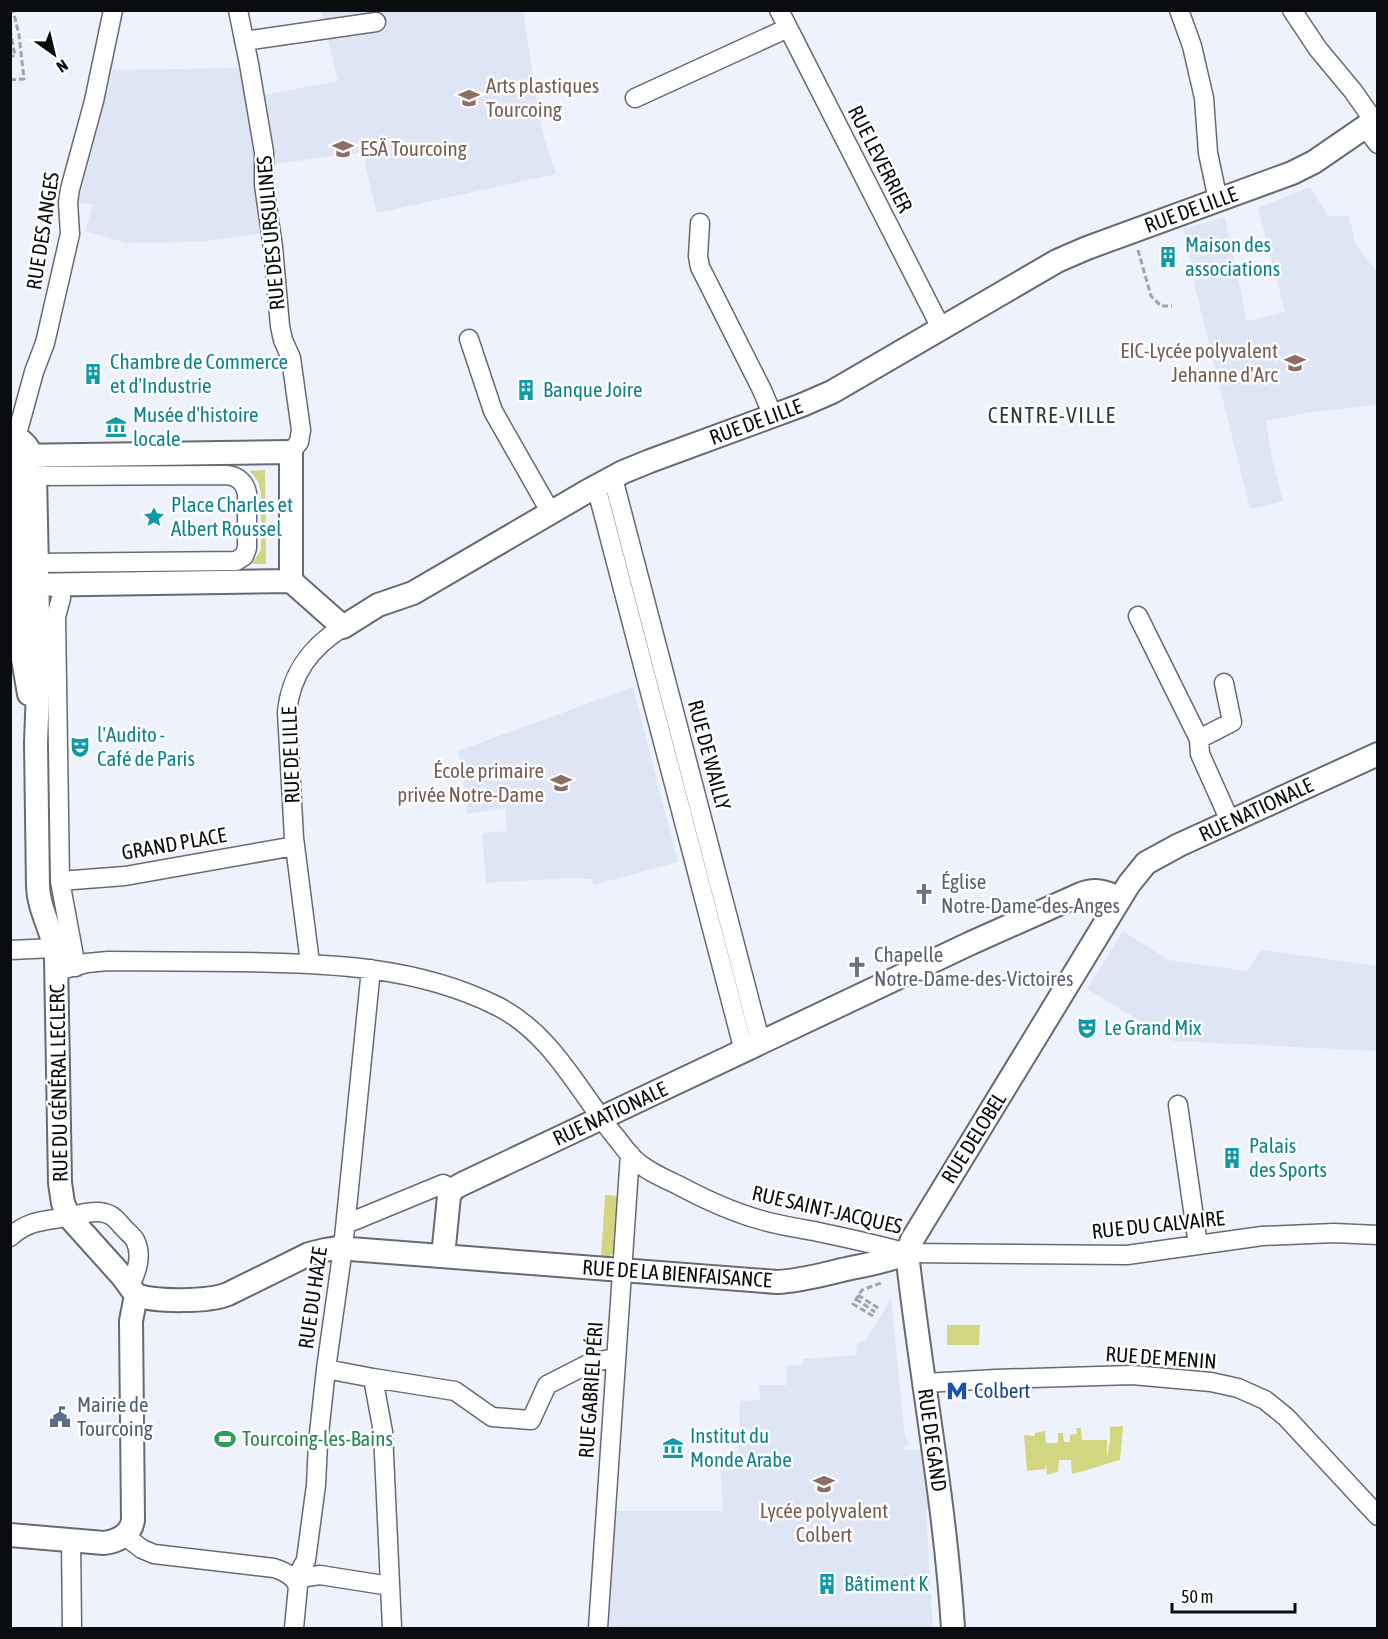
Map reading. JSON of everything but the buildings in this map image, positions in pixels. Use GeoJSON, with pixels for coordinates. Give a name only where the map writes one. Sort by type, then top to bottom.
{"type":"FeatureCollection","features":[{"type":"Feature","properties":{"kind":"main road","name":"RUE DE LILLE"},"geometry":{"type":"LineString","coordinates":[[343,627],[378,605],[412,593],[604,482],[650,461],[817,399],[850,383],[1057,261],[1303,168],[1373,128]]}},
{"type":"Feature","properties":{"kind":"main road"},"geometry":{"type":"LineString","coordinates":[[291,581],[291,452],[19,454],[17,475],[27,577],[291,581],[343,627]]}},
{"type":"Feature","properties":{"kind":"main road","name":"RUE DU GÉNÉRAL LECLERC"},"geometry":{"type":"LineString","coordinates":[[27,577],[20,644],[36,743],[38,894],[55,948],[60,1183],[63,1203],[69,1217]]}},
{"type":"Feature","properties":{"kind":"main road","name":"RUE NATIONALE"},"geometry":{"type":"LineString","coordinates":[[453,1189],[1081,894],[1100,891],[1119,898],[1146,863],[1161,854],[1377,754]]}},
{"type":"Feature","properties":{"kind":"main road","name":"RUE DELOBEL"},"geometry":{"type":"LineString","coordinates":[[907,1253],[926,1215],[1119,898]]}},
{"type":"Feature","properties":{"kind":"main road"},"geometry":{"type":"LineString","coordinates":[[69,1217],[133,1290],[148,1299],[206,1300],[221,1296],[309,1254],[325,1250],[343,1248],[443,1261],[448,1201],[453,1189]]}},
{"type":"Feature","properties":{"kind":"main road","name":"RUE DE LA BIENFAISANCE"},"geometry":{"type":"LineString","coordinates":[[443,1261],[787,1281],[879,1262],[907,1253]]}},
{"type":"Feature","properties":{"kind":"main road","name":"RUE DE GAND"},"geometry":{"type":"LineString","coordinates":[[907,1253],[946,1541],[953,1629]]}},
{"type":"Feature","properties":{"kind":"main road"},"geometry":{"type":"LineString","coordinates":[[10,1535],[104,1543],[124,1536],[130,1530],[133,1520],[131,1321],[133,1290]]}},
{"type":"Feature","properties":{"kind":"street","name":"RUE DES ANGES"},"geometry":{"type":"LineString","coordinates":[[19,454],[70,234],[68,202],[70,189],[94,101],[113,10]]}},
{"type":"Feature","properties":{"kind":"street","name":"RUE DES URSULINES"},"geometry":{"type":"LineString","coordinates":[[238,10],[264,152],[264,185],[273,247],[280,326],[291,358],[301,430],[299,442],[291,452]]}},
{"type":"Feature","properties":{"kind":"street","name":"RUE LEVERRIER"},"geometry":{"type":"LineString","coordinates":[[779,10],[941,328]]}},
{"type":"Feature","properties":{"kind":"street"},"geometry":{"type":"LineString","coordinates":[[1179,10],[1192,46],[1204,98],[1208,153],[1218,200]]}},
{"type":"Feature","properties":{"kind":"street"},"geometry":{"type":"LineString","coordinates":[[1292,10],[1318,49],[1353,91],[1373,128]]}},
{"type":"Feature","properties":{"kind":"street"},"geometry":{"type":"LineString","coordinates":[[244,41],[376,22]]}},
{"type":"Feature","properties":{"kind":"street"},"geometry":{"type":"LineString","coordinates":[[635,98],[788,28]]}},
{"type":"Feature","properties":{"kind":"street"},"geometry":{"type":"LineString","coordinates":[[700,223],[698,256],[700,267],[773,416]]}},
{"type":"Feature","properties":{"kind":"street"},"geometry":{"type":"LineString","coordinates":[[470,339],[493,411],[551,513]]}},
{"type":"Feature","properties":{"kind":"street"},"geometry":{"type":"LineString","coordinates":[[19,454],[234,476],[240,480],[247,493],[247,548],[244,556],[236,561],[27,577]]}},
{"type":"Feature","properties":{"kind":"street","name":"RUE DE WAILLY"},"geometry":{"type":"LineString","coordinates":[[604,482],[752,1048]]}},
{"type":"Feature","properties":{"kind":"street"},"geometry":{"type":"LineString","coordinates":[[61,597],[56,617],[60,881],[70,968],[108,960],[316,964],[295,842]]}},
{"type":"Feature","properties":{"kind":"street"},"geometry":{"type":"LineString","coordinates":[[1138,616],[1199,740],[1200,754],[1230,822]]}},
{"type":"Feature","properties":{"kind":"street","name":"RUE DE LILLE"},"geometry":{"type":"LineString","coordinates":[[295,842],[287,712],[289,695],[294,680],[313,651],[324,639],[343,627]]}},
{"type":"Feature","properties":{"kind":"street"},"geometry":{"type":"LineString","coordinates":[[1199,740],[1232,722],[1224,683]]}},
{"type":"Feature","properties":{"kind":"street","name":"GRAND PLACE"},"geometry":{"type":"LineString","coordinates":[[60,881],[125,876],[295,842]]}},
{"type":"Feature","properties":{"kind":"street"},"geometry":{"type":"LineString","coordinates":[[10,950],[55,948]]}},
{"type":"Feature","properties":{"kind":"street","name":"RUE SAINT-JACQUES"},"geometry":{"type":"LineString","coordinates":[[316,964],[394,972],[443,985],[482,999],[513,1016],[538,1035],[630,1154],[654,1173],[736,1212],[763,1221],[877,1244],[907,1253]]}},
{"type":"Feature","properties":{"kind":"street","name":"RUE DU HAZE"},"geometry":{"type":"LineString","coordinates":[[294,1629],[298,1590],[295,1580],[307,1556],[316,1485],[317,1449],[346,1224],[371,969]]}},
{"type":"Feature","properties":{"kind":"street"},"geometry":{"type":"LineString","coordinates":[[1178,1105],[1198,1245]]}},
{"type":"Feature","properties":{"kind":"street","name":"RUE GABRIEL PÉRI"},"geometry":{"type":"LineString","coordinates":[[598,1629],[630,1154]]}},
{"type":"Feature","properties":{"kind":"street"},"geometry":{"type":"LineString","coordinates":[[346,1224],[443,1184],[453,1189]]}},
{"type":"Feature","properties":{"kind":"street"},"geometry":{"type":"LineString","coordinates":[[10,1237],[29,1224],[81,1213],[98,1212],[112,1215],[135,1240],[139,1255],[133,1290]]}},
{"type":"Feature","properties":{"kind":"street","name":"RUE DU CALVAIRE"},"geometry":{"type":"LineString","coordinates":[[907,1253],[1127,1255],[1262,1236],[1334,1233],[1377,1235]]}},
{"type":"Feature","properties":{"kind":"street"},"geometry":{"type":"LineString","coordinates":[[326,1369],[455,1391],[492,1417],[531,1420],[547,1385],[590,1363],[615,1358]]}},
{"type":"Feature","properties":{"kind":"street","name":"RUE DE MENIN"},"geometry":{"type":"LineString","coordinates":[[925,1383],[1126,1375],[1211,1382],[1238,1388],[1264,1400],[1286,1417],[1377,1516]]}},
{"type":"Feature","properties":{"kind":"street"},"geometry":{"type":"LineString","coordinates":[[373,1378],[383,1432],[392,1629]]}},
{"type":"Feature","properties":{"kind":"street"},"geometry":{"type":"LineString","coordinates":[[124,1536],[142,1549],[154,1554],[274,1568],[284,1571],[295,1580],[320,1575],[390,1586]]}},
{"type":"Feature","properties":{"kind":"street"},"geometry":{"type":"LineString","coordinates":[[71,1540],[72,1629]]}},
{"type":"Feature","properties":{"kind":"path"},"geometry":{"type":"LineString","coordinates":[[10,80],[24,79],[19,35],[13,10]]}},
{"type":"Feature","properties":{"kind":"path"},"geometry":{"type":"LineString","coordinates":[[10,30],[15,56],[10,56]]}},
{"type":"Feature","properties":{"kind":"path"},"geometry":{"type":"LineString","coordinates":[[1132,231],[1151,296],[1161,306],[1172,306]]}},
{"type":"Feature","properties":{"kind":"path"},"geometry":{"type":"LineString","coordinates":[[873,1316],[853,1304],[862,1290],[884,1282]]}},
{"type":"Feature","properties":{"kind":"path"},"geometry":{"type":"LineString","coordinates":[[857,1297],[877,1310]]}},
{"type":"Feature","properties":{"kind":"shaded area","name":"Arts plastiques Tourcoing"},"geometry":{"type":"Polygon","coordinates":[[[436,10],[437,13],[446,10],[523,11],[539,116],[556,174],[377,213],[363,152],[274,164],[263,95],[338,81],[321,11],[436,10]]]}},
{"type":"Feature","properties":{"kind":"shaded area"},"geometry":{"type":"Polygon","coordinates":[[[241,68],[263,233],[200,242],[126,243],[85,231],[93,204],[78,203],[113,70],[241,68]]]}},
{"type":"Feature","properties":{"kind":"shaded area","name":"EIC-Lycée polyvalent Jehanne d'Arc"},"geometry":{"type":"Polygon","coordinates":[[[1310,187],[1328,216],[1349,216],[1356,245],[1377,272],[1377,405],[1311,412],[1266,421],[1272,458],[1283,501],[1250,509],[1191,271],[1194,270],[1183,229],[1225,217],[1247,321],[1285,312],[1258,208],[1310,187]]]}},
{"type":"Feature","properties":{"kind":"shaded area","name":"École primaire privée Notre-Dame"},"geometry":{"type":"Polygon","coordinates":[[[633,687],[678,862],[593,885],[592,879],[568,878],[486,883],[482,833],[507,831],[505,808],[468,814],[458,751],[633,687]]]}},
{"type":"Feature","properties":{"kind":"shaded area"},"geometry":{"type":"Polygon","coordinates":[[[1123,931],[1169,960],[1247,971],[1261,950],[1377,966],[1377,1051],[1173,1041],[1087,989],[1123,931]]]}},
{"type":"Feature","properties":{"kind":"shaded area","name":"Lycée polyvalent Colbert"},"geometry":{"type":"Polygon","coordinates":[[[891,1299],[905,1437],[909,1443],[908,1446],[900,1449],[924,1450],[929,1508],[926,1509],[933,1628],[608,1628],[615,1511],[723,1511],[720,1460],[738,1460],[740,1401],[760,1400],[759,1385],[787,1385],[786,1366],[803,1364],[803,1359],[856,1355],[857,1344],[865,1341],[891,1299]]]}},
{"type":"Feature","properties":{"kind":"green space"},"geometry":{"type":"Polygon","coordinates":[[[265,470],[266,564],[252,564],[261,549],[261,493],[258,481],[250,471],[265,470]]]}},
{"type":"Feature","properties":{"kind":"green space"},"geometry":{"type":"Polygon","coordinates":[[[605,1195],[617,1196],[614,1252],[608,1258],[601,1257],[605,1195]]]}},
{"type":"Feature","properties":{"kind":"green space"},"geometry":{"type":"Polygon","coordinates":[[[947,1325],[980,1325],[979,1345],[947,1345],[947,1325]]]}},
{"type":"Feature","properties":{"kind":"green space"},"geometry":{"type":"Polygon","coordinates":[[[1123,1426],[1120,1460],[1072,1474],[1071,1460],[1059,1460],[1058,1472],[1047,1475],[1046,1464],[1045,1469],[1027,1471],[1024,1435],[1035,1436],[1035,1433],[1045,1431],[1046,1443],[1058,1443],[1058,1433],[1063,1433],[1064,1442],[1070,1442],[1070,1435],[1077,1434],[1076,1428],[1081,1428],[1082,1440],[1107,1440],[1107,1458],[1110,1427],[1123,1426]]]}},
{"type":"Feature","properties":{"kind":"place","name":"Arts plastiques Tourcoing"},"geometry":{"type":"Point","coordinates":[469,98]}},
{"type":"Feature","properties":{"kind":"place","name":"ESÄ Tourcoing"},"geometry":{"type":"Point","coordinates":[343,149]}},
{"type":"Feature","properties":{"kind":"place","name":"Maison des associations"},"geometry":{"type":"Point","coordinates":[1168,257]}},
{"type":"Feature","properties":{"kind":"place","name":"EIC-Lycée polyvalent Jehanne d'Arc"},"geometry":{"type":"Point","coordinates":[1295,363]}},
{"type":"Feature","properties":{"kind":"place","name":"Chambre de Commerce et d'Industrie"},"geometry":{"type":"Point","coordinates":[93,374]}},
{"type":"Feature","properties":{"kind":"place","name":"Banque Joire"},"geometry":{"type":"Point","coordinates":[526,390]}},
{"type":"Feature","properties":{"kind":"place","name":"Musée d'histoire locale"},"geometry":{"type":"Point","coordinates":[116,427]}},
{"type":"Feature","properties":{"kind":"place","name":"Place Charles et Albert Roussel"},"geometry":{"type":"Point","coordinates":[154,517]}},
{"type":"Feature","properties":{"kind":"place","name":"l'Audito - Café de Paris"},"geometry":{"type":"Point","coordinates":[80,747]}},
{"type":"Feature","properties":{"kind":"place","name":"École primaire privée Notre-Dame"},"geometry":{"type":"Point","coordinates":[561,783]}},
{"type":"Feature","properties":{"kind":"place","name":"Église Notre-Dame-des-Anges"},"geometry":{"type":"Point","coordinates":[924,894]}},
{"type":"Feature","properties":{"kind":"place","name":"Chapelle Notre-Dame-des-Victoires"},"geometry":{"type":"Point","coordinates":[857,967]}},
{"type":"Feature","properties":{"kind":"place","name":"Le Grand Mix"},"geometry":{"type":"Point","coordinates":[1087,1028]}},
{"type":"Feature","properties":{"kind":"place","name":"Palais des Sports"},"geometry":{"type":"Point","coordinates":[1232,1158]}},
{"type":"Feature","properties":{"kind":"place","name":"Colbert"},"geometry":{"type":"Point","coordinates":[957,1391]}},
{"type":"Feature","properties":{"kind":"place","name":"Mairie de Tourcoing"},"geometry":{"type":"Point","coordinates":[60,1417]}},
{"type":"Feature","properties":{"kind":"place","name":"Tourcoing-les-Bains"},"geometry":{"type":"Point","coordinates":[225,1439]}},
{"type":"Feature","properties":{"kind":"place","name":"Institut du Monde Arabe"},"geometry":{"type":"Point","coordinates":[673,1448]}},
{"type":"Feature","properties":{"kind":"place","name":"Lycée polyvalent Colbert"},"geometry":{"type":"Point","coordinates":[824,1484]}},
{"type":"Feature","properties":{"kind":"place","name":"Bâtiment K"},"geometry":{"type":"Point","coordinates":[827,1584]}},
{"type":"Feature","properties":{"kind":"district","name":"CENTRE-VILLE"},"geometry":{"type":"Point","coordinates":[1052,415]}}]}
